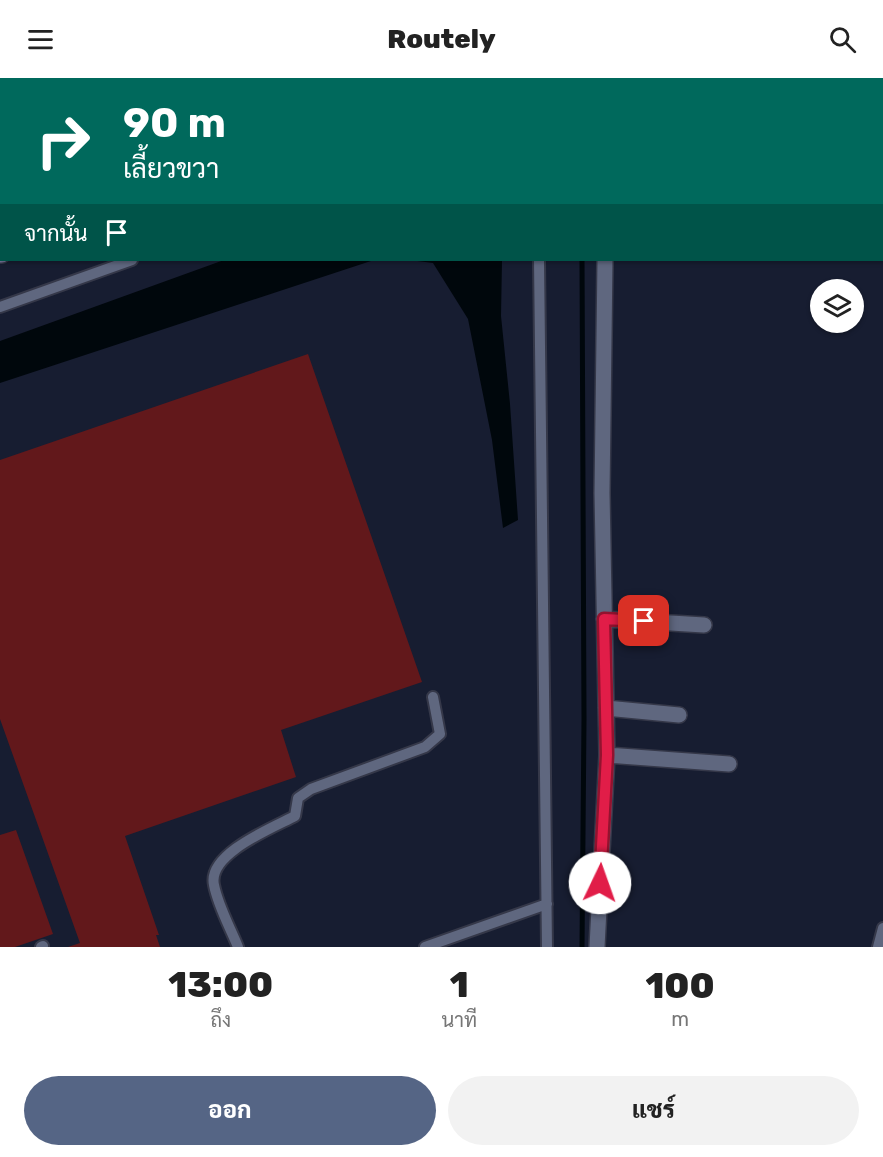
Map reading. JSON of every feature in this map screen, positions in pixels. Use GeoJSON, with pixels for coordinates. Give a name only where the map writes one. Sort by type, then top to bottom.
{"type":"FeatureCollection","features":[{"type":"Feature","properties":{"kind":"street"},"geometry":{"type":"LineString","coordinates":[[597,947],[607,755],[602,493],[605,261]]}},
{"type":"Feature","properties":{"kind":"street"},"geometry":{"type":"LineString","coordinates":[[604,619],[704,625]]}},
{"type":"Feature","properties":{"kind":"street"},"geometry":{"type":"LineString","coordinates":[[606,708],[679,715]]}},
{"type":"Feature","properties":{"kind":"street"},"geometry":{"type":"LineString","coordinates":[[607,755],[729,764]]}},
{"type":"Feature","properties":{"kind":"lane"},"geometry":{"type":"LineString","coordinates":[[0,307],[129,261]]}},
{"type":"Feature","properties":{"kind":"lane"},"geometry":{"type":"LineString","coordinates":[[539,261],[547,947]]}},
{"type":"Feature","properties":{"kind":"lane"},"geometry":{"type":"LineString","coordinates":[[238,947],[213,884],[214,872],[220,860],[246,842],[295,816],[298,798],[311,789],[425,747],[440,734],[433,697]]}},
{"type":"Feature","properties":{"kind":"lane"},"geometry":{"type":"LineString","coordinates":[[425,947],[548,904]]}},
{"type":"Feature","properties":{"kind":"lane"},"geometry":{"type":"LineString","coordinates":[[878,947],[883,928]]}},
{"type":"Feature","properties":{"kind":"shaded area"},"geometry":{"type":"Polygon","coordinates":[[[221,261],[371,261],[0,383],[0,341],[221,261]]]}},
{"type":"Feature","properties":{"kind":"shaded area"},"geometry":{"type":"Polygon","coordinates":[[[418,261],[502,261],[501,316],[518,520],[503,528],[492,440],[468,319],[433,263],[418,261]]]}},
{"type":"Feature","properties":{"kind":"building"},"geometry":{"type":"Polygon","coordinates":[[[308,354],[422,682],[281,730],[296,777],[125,836],[159,935],[156,935],[160,947],[68,947],[80,943],[0,719],[0,460],[308,354]]]}},
{"type":"Feature","properties":{"kind":"building"},"geometry":{"type":"Polygon","coordinates":[[[16,830],[53,934],[15,947],[0,947],[0,835],[16,830]]]}},
{"type":"Feature","properties":{"kind":"waterway"},"geometry":{"type":"LineString","coordinates":[[582,261],[584,719],[582,947]]}},
{"type":"Feature","properties":{"kind":"route"},"geometry":{"type":"LineString","coordinates":[[600,883],[607,755],[604,619],[644,621]]}}]}
